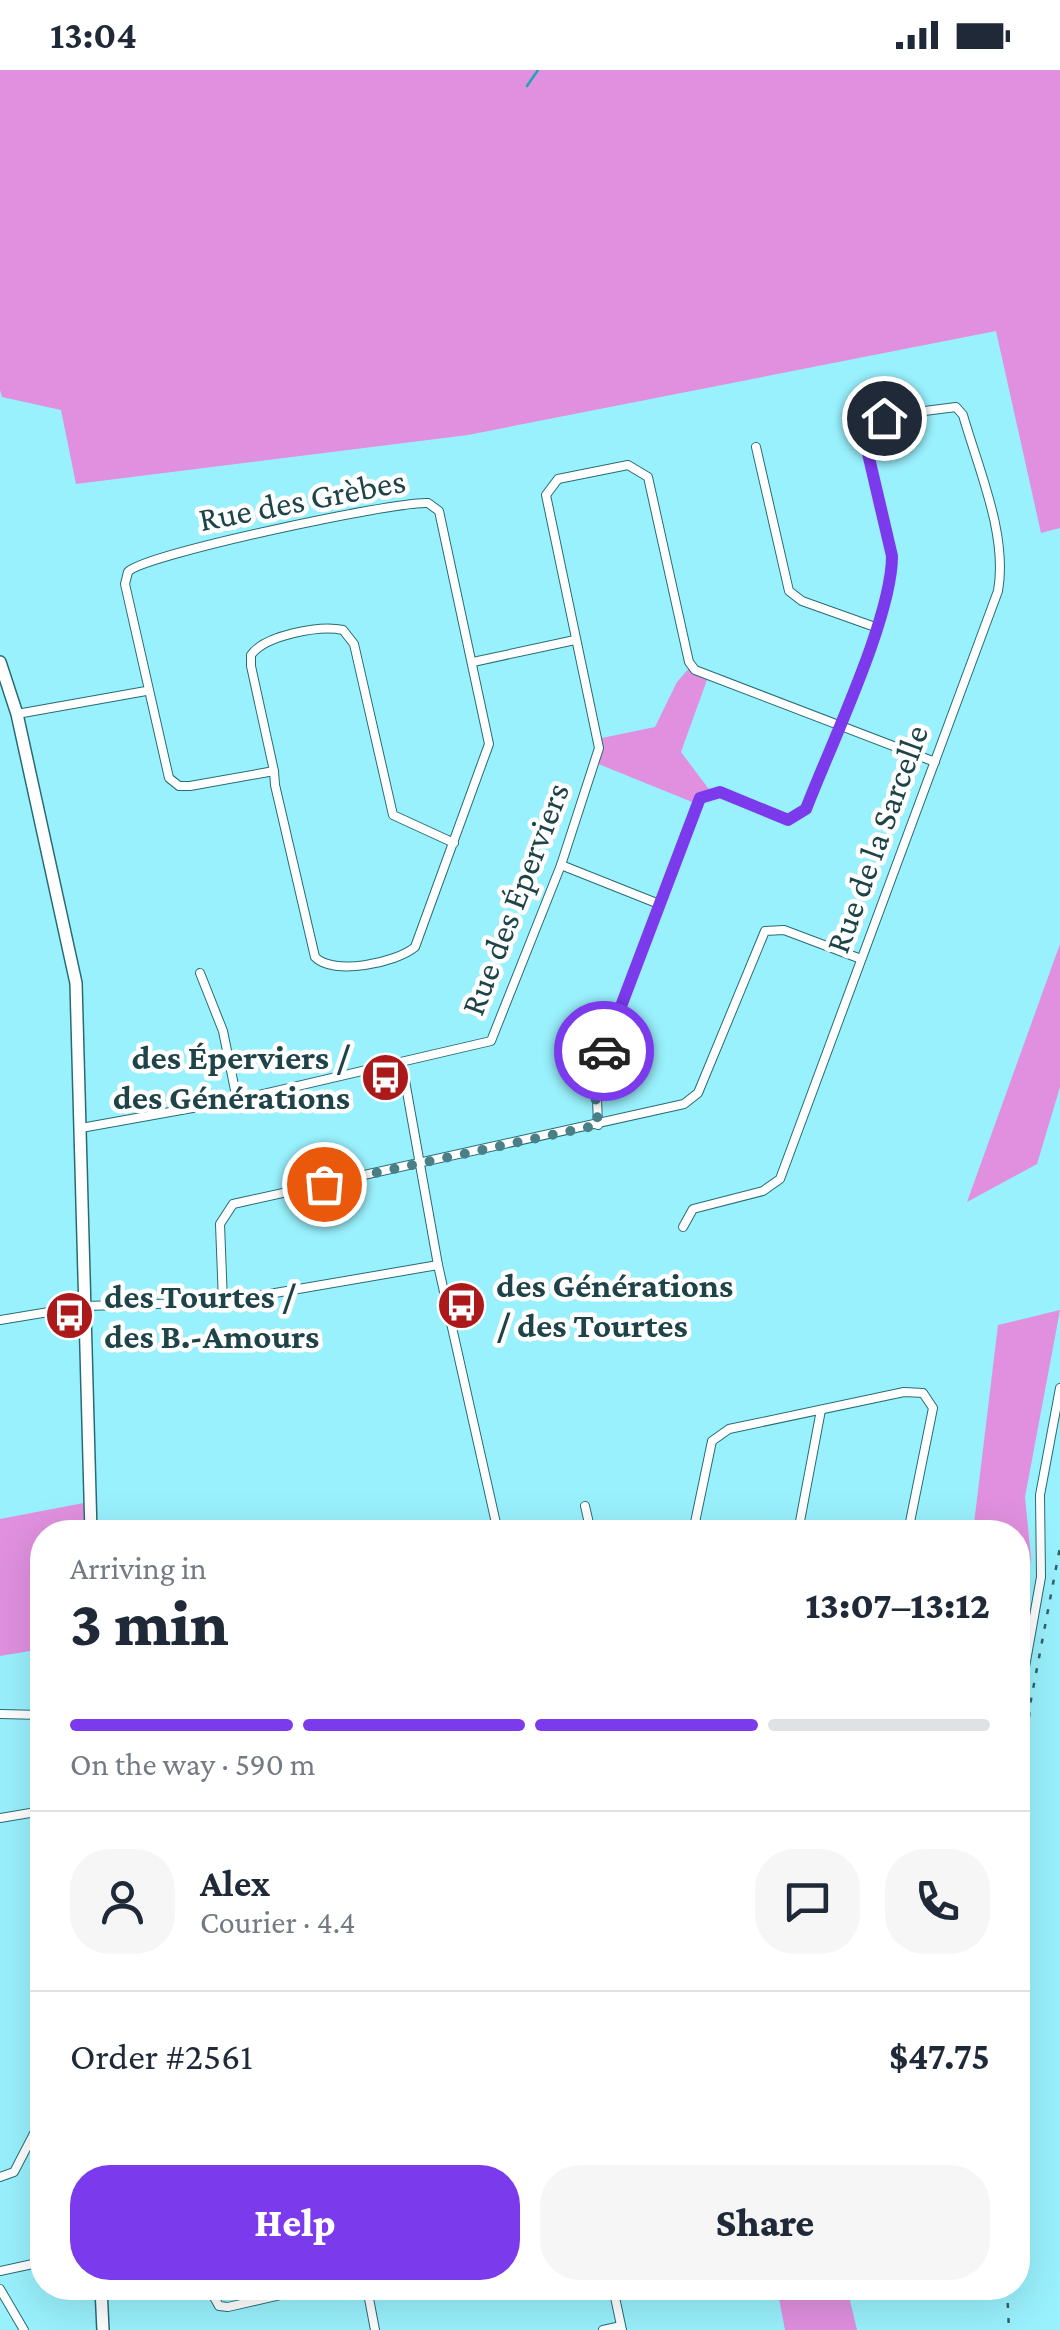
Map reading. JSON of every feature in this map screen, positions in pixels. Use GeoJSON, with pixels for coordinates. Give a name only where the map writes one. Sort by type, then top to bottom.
{"type":"FeatureCollection","features":[{"type":"Feature","properties":{"kind":"street","name":"Rue de la Sarcelle"},"geometry":{"type":"LineString","coordinates":[[683,1226],[694,1209],[763,1191],[780,1179],[998,591],[1001,570],[984,492],[962,415],[956,407],[893,415],[868,428],[866,445],[892,560],[875,627]]}},
{"type":"Feature","properties":{"kind":"street"},"geometry":{"type":"LineString","coordinates":[[598,1125],[596,1072],[700,798],[720,792],[794,818],[806,809],[875,627],[802,601],[789,591],[756,447]]}},
{"type":"Feature","properties":{"kind":"street","name":"Rue des Éperviers"},"geometry":{"type":"LineString","coordinates":[[81,1128],[237,1100],[490,1041],[560,865],[599,748],[546,496],[549,485],[558,479],[628,464],[640,469],[648,477],[692,666],[704,676],[838,726]]}},
{"type":"Feature","properties":{"kind":"street","name":"Rue des Grèbes"},"geometry":{"type":"LineString","coordinates":[[422,502],[438,511],[489,744],[411,951],[337,968],[322,965],[315,957],[274,771],[179,786],[166,772],[146,691],[126,584],[134,565],[422,502]]}},
{"type":"Feature","properties":{"kind":"street"},"geometry":{"type":"LineString","coordinates":[[274,771],[251,655],[264,643],[328,628],[343,630],[354,644],[393,814],[454,843]]}},
{"type":"Feature","properties":{"kind":"street"},"geometry":{"type":"LineString","coordinates":[[473,662],[575,640]]}},
{"type":"Feature","properties":{"kind":"street"},"geometry":{"type":"LineString","coordinates":[[0,662],[17,714],[76,983],[90,1520]]}},
{"type":"Feature","properties":{"kind":"street"},"geometry":{"type":"LineString","coordinates":[[0,718],[146,691]]}},
{"type":"Feature","properties":{"kind":"street"},"geometry":{"type":"LineString","coordinates":[[838,726],[935,762]]}},
{"type":"Feature","properties":{"kind":"street"},"geometry":{"type":"LineString","coordinates":[[560,865],[659,904]]}},
{"type":"Feature","properties":{"kind":"street"},"geometry":{"type":"LineString","coordinates":[[224,1302],[220,1224],[228,1207],[684,1104],[698,1093],[765,931],[784,930],[861,959]]}},
{"type":"Feature","properties":{"kind":"street"},"geometry":{"type":"LineString","coordinates":[[200,972],[223,1031],[237,1100]]}},
{"type":"Feature","properties":{"kind":"street"},"geometry":{"type":"LineString","coordinates":[[402,1064],[438,1264],[495,1520]]}},
{"type":"Feature","properties":{"kind":"street"},"geometry":{"type":"LineString","coordinates":[[0,1320],[85,1306],[224,1302],[438,1264]]}},
{"type":"Feature","properties":{"kind":"street"},"geometry":{"type":"LineString","coordinates":[[1030,1639],[1041,1577],[1042,1482],[1060,1388]]}},
{"type":"Feature","properties":{"kind":"street"},"geometry":{"type":"LineString","coordinates":[[696,1520],[712,1442],[729,1429],[904,1392],[923,1393],[933,1408],[910,1520]]}},
{"type":"Feature","properties":{"kind":"street"},"geometry":{"type":"LineString","coordinates":[[800,1520],[821,1410]]}},
{"type":"Feature","properties":{"kind":"street"},"geometry":{"type":"LineString","coordinates":[[585,1506],[588,1520]]}},
{"type":"Feature","properties":{"kind":"street"},"geometry":{"type":"LineString","coordinates":[[0,1714],[30,1714]]}},
{"type":"Feature","properties":{"kind":"street"},"geometry":{"type":"LineString","coordinates":[[0,1818],[30,1813]]}},
{"type":"Feature","properties":{"kind":"street"},"geometry":{"type":"LineString","coordinates":[[0,2177],[14,2172],[30,2141]]}},
{"type":"Feature","properties":{"kind":"street"},"geometry":{"type":"LineString","coordinates":[[0,2271],[30,2265]]}},
{"type":"Feature","properties":{"kind":"street"},"geometry":{"type":"LineString","coordinates":[[0,2289],[24,2330]]}},
{"type":"Feature","properties":{"kind":"street"},"geometry":{"type":"LineString","coordinates":[[102,2300],[103,2330]]}},
{"type":"Feature","properties":{"kind":"street"},"geometry":{"type":"LineString","coordinates":[[213,2300],[228,2307],[259,2300]]}},
{"type":"Feature","properties":{"kind":"street"},"geometry":{"type":"LineString","coordinates":[[369,2300],[375,2330]]}},
{"type":"Feature","properties":{"kind":"street"},"geometry":{"type":"LineString","coordinates":[[603,2330],[622,2328],[616,2300]]}},
{"type":"Feature","properties":{"kind":"shaded area"},"geometry":{"type":"Polygon","coordinates":[[[0,70],[1060,70],[1060,528],[1041,533],[996,331],[468,435],[76,484],[61,410],[2,397],[0,390],[0,70]]]}},
{"type":"Feature","properties":{"kind":"shaded area"},"geometry":{"type":"Polygon","coordinates":[[[691,666],[708,677],[681,752],[711,792],[697,804],[596,763],[597,739],[655,727],[677,682],[691,666]]]}},
{"type":"Feature","properties":{"kind":"shaded area"},"geometry":{"type":"Polygon","coordinates":[[[1060,944],[1060,1087],[1037,1164],[967,1202],[1060,944]]]}},
{"type":"Feature","properties":{"kind":"shaded area"},"geometry":{"type":"Polygon","coordinates":[[[1060,1310],[1025,1497],[1027,1520],[974,1520],[998,1325],[1060,1310]]]}},
{"type":"Feature","properties":{"kind":"shaded area"},"geometry":{"type":"Polygon","coordinates":[[[89,1502],[90,1520],[30,1520],[30,1651],[0,1656],[0,1519],[89,1502]]]}},
{"type":"Feature","properties":{"kind":"shaded area"},"geometry":{"type":"Polygon","coordinates":[[[779,2300],[850,2300],[857,2330],[785,2330],[779,2300]]]}},
{"type":"Feature","properties":{"kind":"waterway"},"geometry":{"type":"LineString","coordinates":[[527,86],[538,70]]}},
{"type":"Feature","properties":{"kind":"railway"},"geometry":{"type":"LineString","coordinates":[[1030,1705],[1060,1547]]}},
{"type":"Feature","properties":{"kind":"railway"},"geometry":{"type":"LineString","coordinates":[[1008,2300],[1009,2330]]}},
{"type":"Feature","properties":{"kind":"way so far"},"geometry":{"type":"LineString","coordinates":[[324,1184],[598,1125],[594,1080],[604,1051]]}},
{"type":"Feature","properties":{"kind":"place","name":"des Éperviers / des Générations"},"geometry":{"type":"Point","coordinates":[385,1077]}},
{"type":"Feature","properties":{"kind":"place","name":"des Générations / des Tourtes"},"geometry":{"type":"Point","coordinates":[461,1305]}},
{"type":"Feature","properties":{"kind":"place","name":"des Tourtes / des B.-Amours"},"geometry":{"type":"Point","coordinates":[69,1316]}},
{"type":"Feature","properties":{"kind":"route"},"geometry":{"type":"LineString","coordinates":[[604,1051],[700,798],[720,792],[788,820],[806,809],[874,631],[892,570],[866,445],[868,428],[884,418]]}}]}
